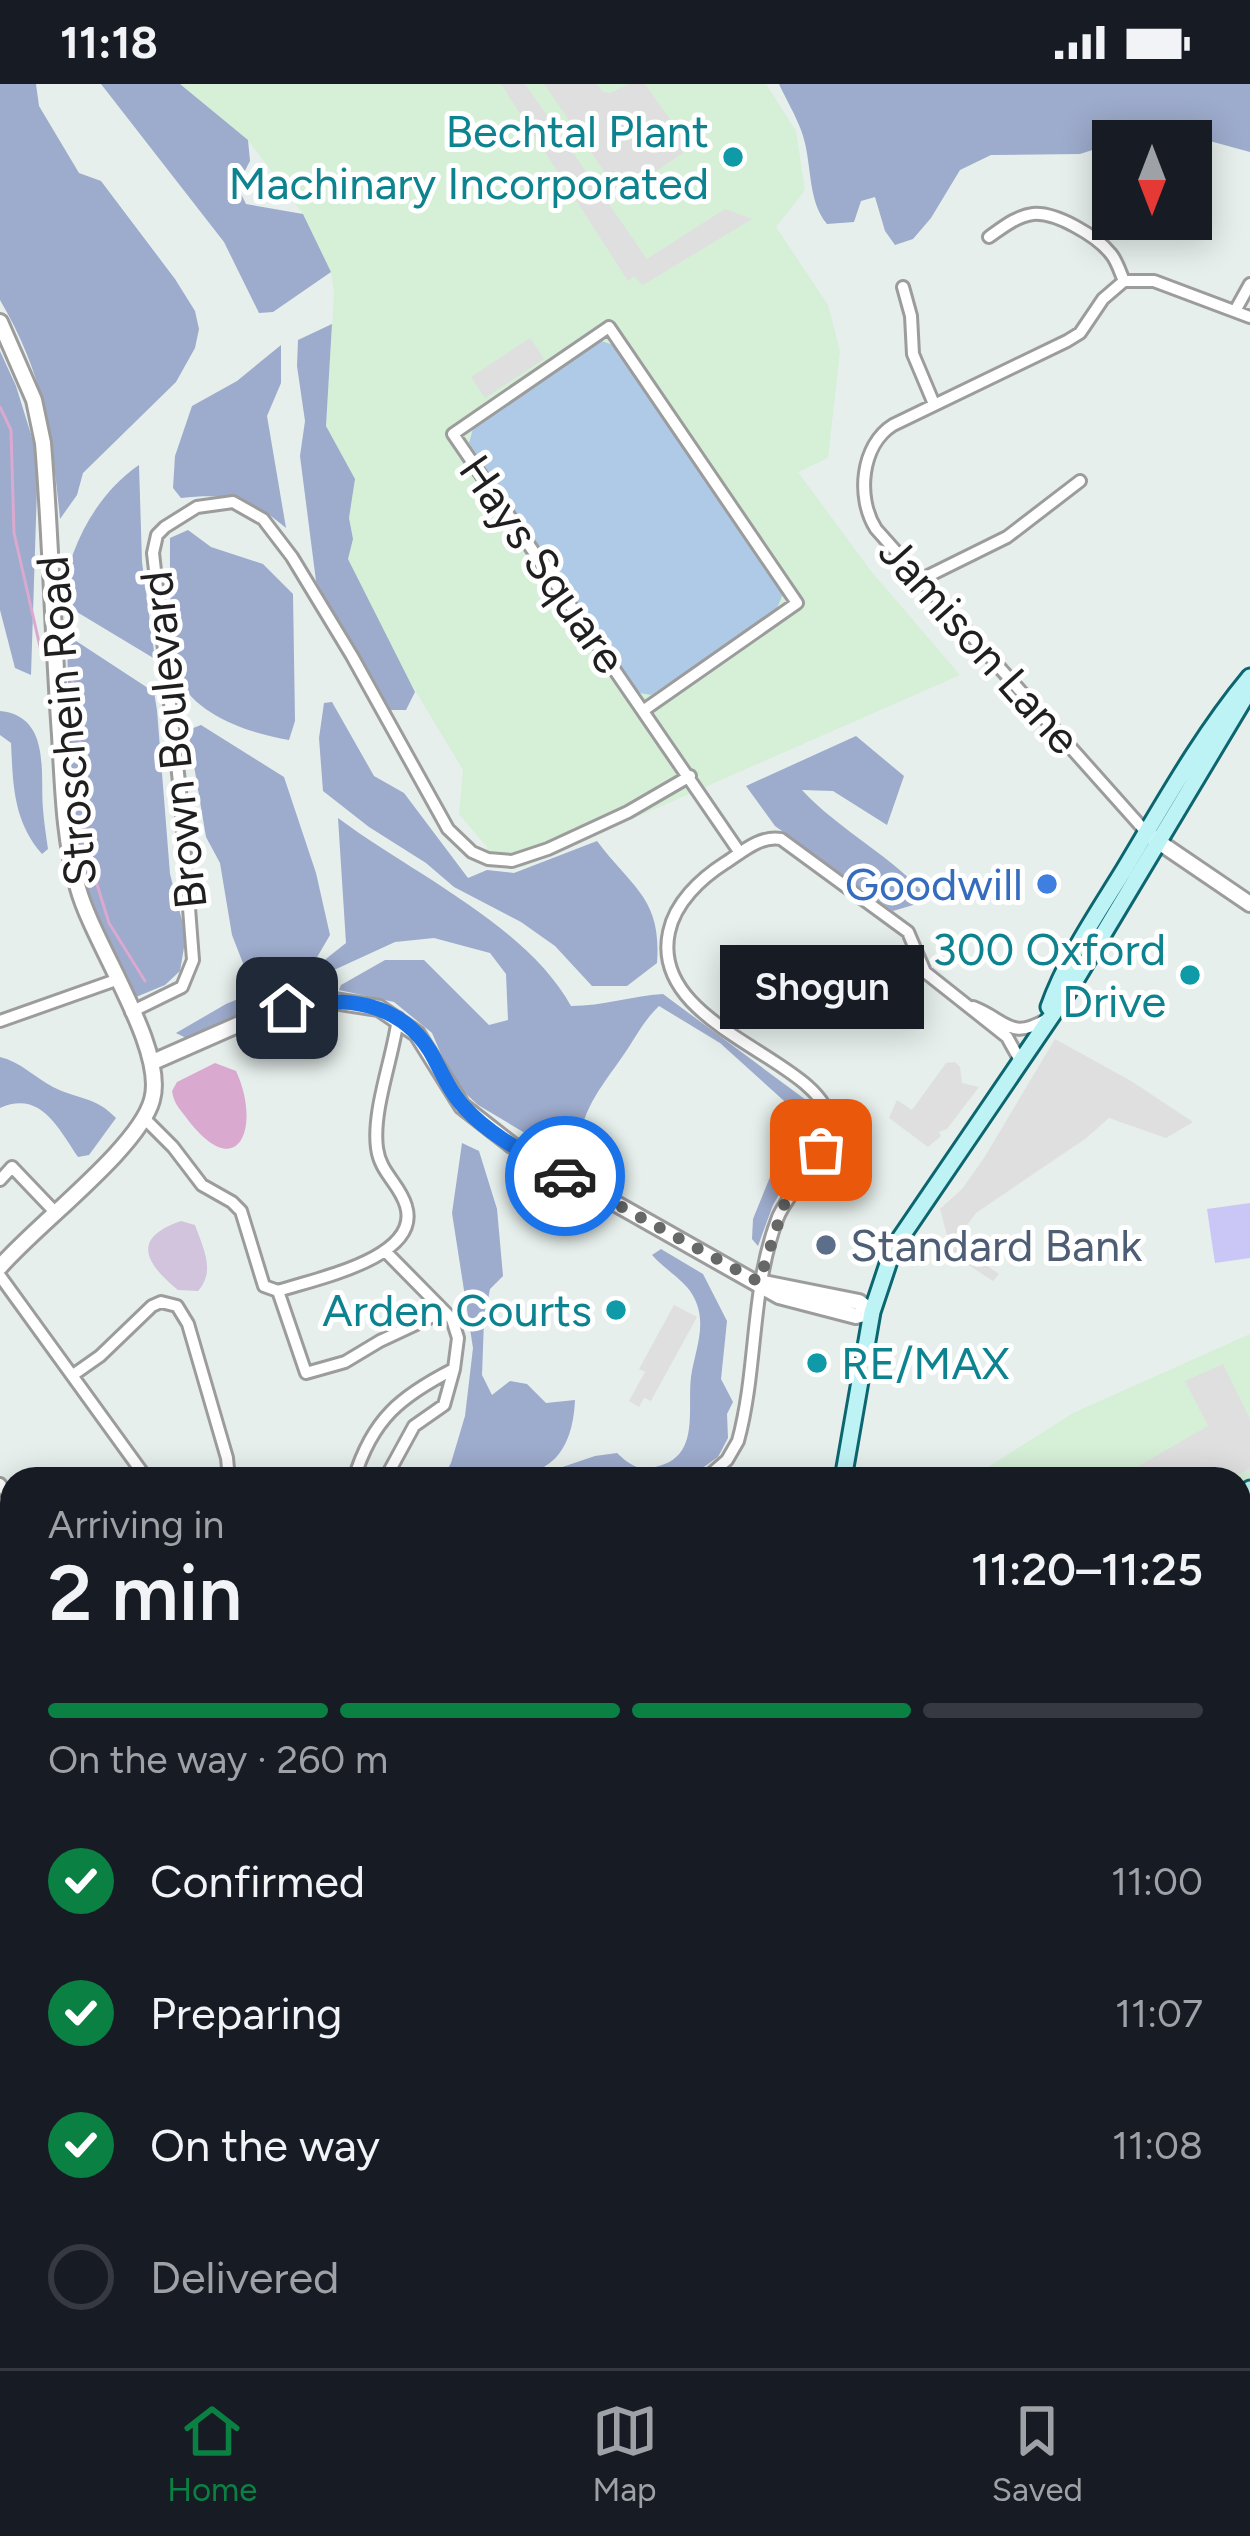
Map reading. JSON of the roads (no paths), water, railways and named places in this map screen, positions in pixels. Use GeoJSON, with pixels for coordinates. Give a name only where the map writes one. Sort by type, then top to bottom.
{"type":"FeatureCollection","features":[{"type":"Feature","properties":{"kind":"main road"},"geometry":{"type":"LineString","coordinates":[[1151,838],[1210,730],[1250,677]]}},
{"type":"Feature","properties":{"kind":"main road"},"geometry":{"type":"LineString","coordinates":[[845,1467],[872,1312],[899,1237],[1021,1062],[1046,1020],[1062,977],[1250,689]]}},
{"type":"Feature","properties":{"kind":"street"},"geometry":{"type":"LineString","coordinates":[[989,237],[1012,221],[1035,214],[1060,221],[1096,239],[1113,256],[1124,281],[1154,281],[1250,317]]}},
{"type":"Feature","properties":{"kind":"street","name":"Jamison Lane"},"geometry":{"type":"LineString","coordinates":[[1124,281],[1067,341],[879,435],[866,471],[871,521],[1151,838]]}},
{"type":"Feature","properties":{"kind":"street"},"geometry":{"type":"LineString","coordinates":[[1235,311],[1250,284]]}},
{"type":"Feature","properties":{"kind":"street"},"geometry":{"type":"LineString","coordinates":[[903,287],[911,316],[913,354],[934,404]]}},
{"type":"Feature","properties":{"kind":"street","name":"Stroschein Road"},"geometry":{"type":"LineString","coordinates":[[0,322],[34,400],[43,443],[70,853],[84,909],[153,1062]]}},
{"type":"Feature","properties":{"kind":"street","name":"Hays Square"},"geometry":{"type":"LineString","coordinates":[[609,327],[797,604],[644,710],[453,434],[609,327]]}},
{"type":"Feature","properties":{"kind":"street"},"geometry":{"type":"LineString","coordinates":[[920,580],[1007,537],[1080,481]]}},
{"type":"Feature","properties":{"kind":"street","name":"Brown Boulevard"},"geometry":{"type":"LineString","coordinates":[[131,1012],[182,986],[194,960],[153,553],[157,535],[196,507],[233,502],[263,519],[292,557],[352,656],[448,829],[472,852],[512,861],[548,849],[628,812],[690,776]]}},
{"type":"Feature","properties":{"kind":"street"},"geometry":{"type":"LineString","coordinates":[[644,710],[740,853]]}},
{"type":"Feature","properties":{"kind":"street"},"geometry":{"type":"LineString","coordinates":[[718,1467],[732,1454],[740,1435],[759,1282],[785,1202],[825,1144],[830,1122],[820,1098],[692,1003],[672,976],[667,948],[675,915],[704,878],[740,853],[770,837],[789,844],[908,932],[925,972],[1007,1037],[1021,1062]]}},
{"type":"Feature","properties":{"kind":"street"},"geometry":{"type":"LineString","coordinates":[[1151,838],[1250,904]]}},
{"type":"Feature","properties":{"kind":"street"},"geometry":{"type":"LineString","coordinates":[[0,1021],[116,980]]}},
{"type":"Feature","properties":{"kind":"street"},"geometry":{"type":"LineString","coordinates":[[138,1467],[0,1271],[145,1119],[155,1087],[153,1062],[244,1022],[305,1004],[351,1001],[398,1018],[417,1034],[463,1106],[488,1128],[590,1191],[796,1303],[856,1316],[872,1312]]}},
{"type":"Feature","properties":{"kind":"street"},"geometry":{"type":"LineString","coordinates":[[964,1003],[1016,1031],[1030,1030],[1046,1020]]}},
{"type":"Feature","properties":{"kind":"street"},"geometry":{"type":"LineString","coordinates":[[145,1119],[202,1185],[238,1208],[264,1286],[278,1291],[386,1252],[405,1233],[408,1216],[376,1145],[398,1018]]}},
{"type":"Feature","properties":{"kind":"street"},"geometry":{"type":"LineString","coordinates":[[391,1065],[417,1034]]}},
{"type":"Feature","properties":{"kind":"street"},"geometry":{"type":"LineString","coordinates":[[0,1180],[12,1167],[54,1211]]}},
{"type":"Feature","properties":{"kind":"street"},"geometry":{"type":"LineString","coordinates":[[386,1252],[457,1330],[454,1369],[444,1405],[414,1426],[392,1467]]}},
{"type":"Feature","properties":{"kind":"street"},"geometry":{"type":"LineString","coordinates":[[278,1291],[306,1373],[345,1362],[444,1311]]}},
{"type":"Feature","properties":{"kind":"street"},"geometry":{"type":"LineString","coordinates":[[73,1375],[152,1306],[161,1302],[177,1306],[188,1324],[228,1467]]}},
{"type":"Feature","properties":{"kind":"street"},"geometry":{"type":"LineString","coordinates":[[359,1467],[393,1406],[454,1369]]}},
{"type":"Feature","properties":{"kind":"waterway"},"geometry":{"type":"LineString","coordinates":[[0,407],[11,430],[14,533],[41,651]]}},
{"type":"Feature","properties":{"kind":"waterway"},"geometry":{"type":"LineString","coordinates":[[70,668],[79,717],[86,849],[109,923],[145,981]]}},
{"type":"Feature","properties":{"kind":"place","name":"Bechtal Plant Machinary Incorporated"},"geometry":{"type":"Point","coordinates":[733,157]}},
{"type":"Feature","properties":{"kind":"place","name":"Goodwill"},"geometry":{"type":"Point","coordinates":[1047,884]}},
{"type":"Feature","properties":{"kind":"place","name":"300 Oxford Drive"},"geometry":{"type":"Point","coordinates":[1190,975]}},
{"type":"Feature","properties":{"kind":"place","name":"Shogun"},"geometry":{"type":"Point","coordinates":[821,1150]}},
{"type":"Feature","properties":{"kind":"place","name":"Standard Bank"},"geometry":{"type":"Point","coordinates":[826,1245]}},
{"type":"Feature","properties":{"kind":"place","name":"Arden Courts"},"geometry":{"type":"Point","coordinates":[616,1310]}},
{"type":"Feature","properties":{"kind":"place","name":"RE/MAX"},"geometry":{"type":"Point","coordinates":[817,1363]}}]}
